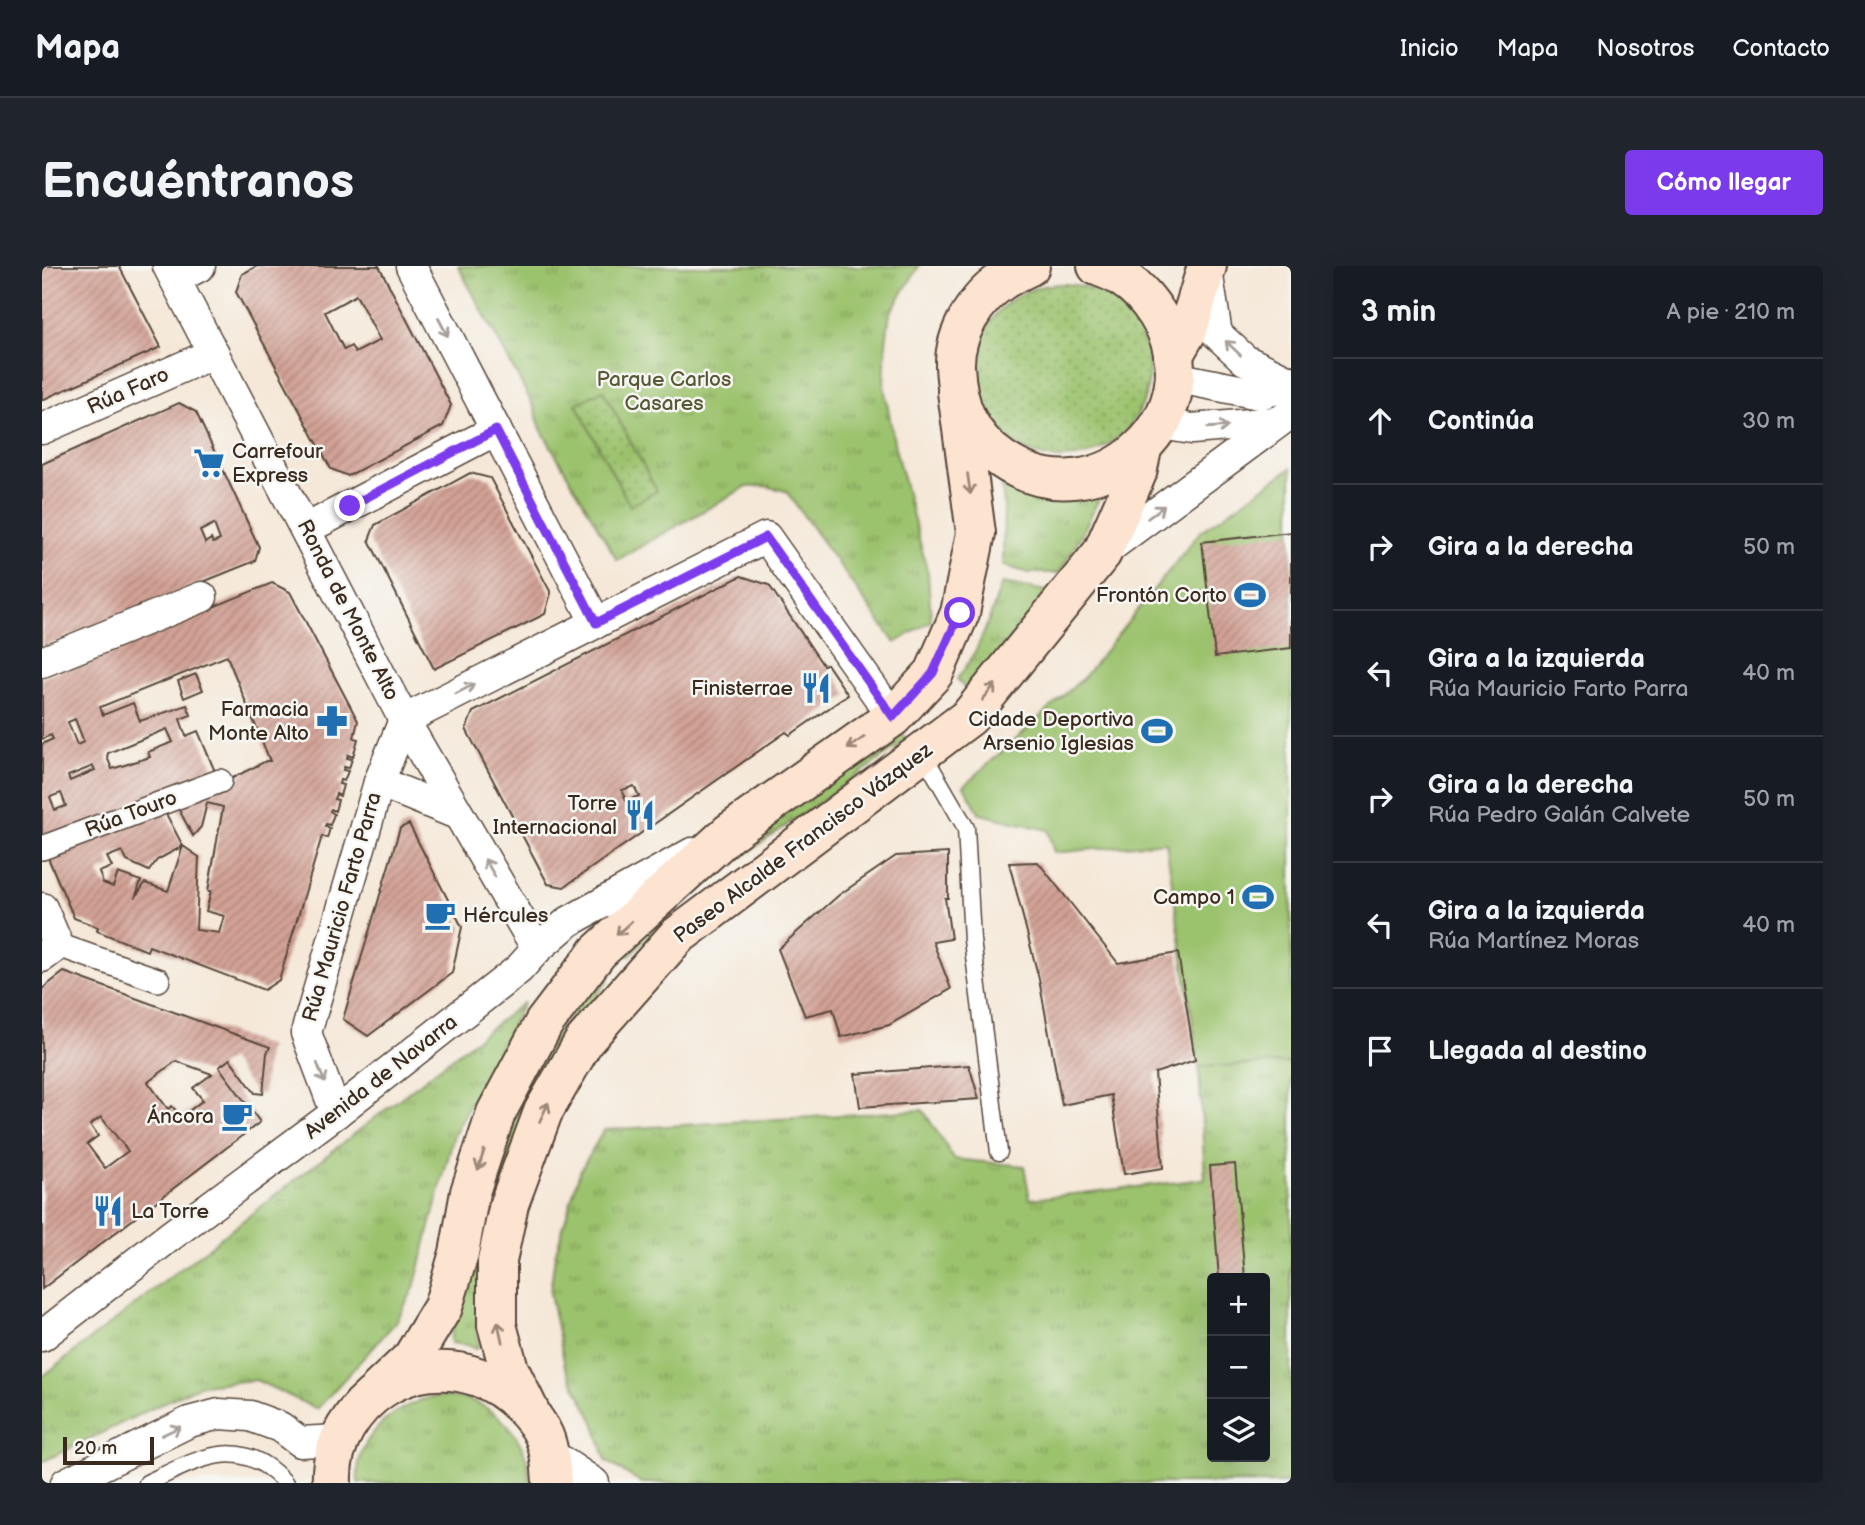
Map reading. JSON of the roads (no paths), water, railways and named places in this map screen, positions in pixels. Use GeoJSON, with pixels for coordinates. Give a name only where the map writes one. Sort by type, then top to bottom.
{"type":"FeatureCollection","features":[{"type":"Feature","properties":{"kind":"main road"},"geometry":{"type":"LineString","coordinates":[[996,266],[962,330],[955,361],[957,392],[968,424],[989,451],[1017,470],[1049,480],[1082,479],[1114,468],[1151,436]]}},
{"type":"Feature","properties":{"kind":"main road"},"geometry":{"type":"LineString","coordinates":[[978,303],[1001,281],[1030,266]]}},
{"type":"Feature","properties":{"kind":"main road"},"geometry":{"type":"LineString","coordinates":[[1097,266],[1122,277],[1147,298],[1164,325],[1173,366]]}},
{"type":"Feature","properties":{"kind":"main road"},"geometry":{"type":"LineString","coordinates":[[1173,366],[1187,332],[1207,267]]}},
{"type":"Feature","properties":{"kind":"main road","name":"Paseo Alcalde Francisco Vázquez"},"geometry":{"type":"LineString","coordinates":[[551,1468],[533,1418],[509,1369],[498,1325],[497,1261],[509,1204],[543,1112],[584,1041],[676,937],[969,717],[1102,553],[1151,436],[1170,401],[1173,366]]}},
{"type":"Feature","properties":{"kind":"main road","name":"Paseo Alcalde Francisco Vázquez"},"geometry":{"type":"LineString","coordinates":[[332,1483],[331,1472],[338,1440],[355,1411],[412,1357],[443,1307],[459,1253],[470,1192],[496,1113],[544,1023],[598,952],[729,833],[893,717],[933,673],[960,613],[976,533],[957,392]]}},
{"type":"Feature","properties":{"kind":"main road"},"geometry":{"type":"LineString","coordinates":[[379,1389],[410,1374],[445,1370],[479,1376],[509,1392],[533,1418]]}},
{"type":"Feature","properties":{"kind":"street"},"geometry":{"type":"LineString","coordinates":[[411,266],[596,623]]}},
{"type":"Feature","properties":{"kind":"street"},"geometry":{"type":"LineString","coordinates":[[1207,267],[1217,334],[1245,360],[1291,384]]}},
{"type":"Feature","properties":{"kind":"street","name":"Ronda de Monte Alto"},"geometry":{"type":"LineString","coordinates":[[181,270],[214,353],[404,720],[537,949]]}},
{"type":"Feature","properties":{"kind":"street","name":"Rúa Faro"},"geometry":{"type":"LineString","coordinates":[[42,429],[214,353]]}},
{"type":"Feature","properties":{"kind":"street"},"geometry":{"type":"LineString","coordinates":[[1173,366],[1259,394],[1291,384]]}},
{"type":"Feature","properties":{"kind":"street"},"geometry":{"type":"LineString","coordinates":[[1151,436],[1283,417]]}},
{"type":"Feature","properties":{"kind":"street"},"geometry":{"type":"LineString","coordinates":[[1102,553],[1283,417]]}},
{"type":"Feature","properties":{"kind":"street"},"geometry":{"type":"LineString","coordinates":[[306,529],[496,430]]}},
{"type":"Feature","properties":{"kind":"street"},"geometry":{"type":"LineString","coordinates":[[404,720],[766,537],[893,717]]}},
{"type":"Feature","properties":{"kind":"street"},"geometry":{"type":"LineString","coordinates":[[42,662],[202,597]]}},
{"type":"Feature","properties":{"kind":"street","name":"Rúa Mauricio Farto Parra"},"geometry":{"type":"LineString","coordinates":[[337,1113],[306,1033],[379,782],[404,720]]}},
{"type":"Feature","properties":{"kind":"street","name":"Rúa Touro"},"geometry":{"type":"LineString","coordinates":[[42,848],[220,781]]}},
{"type":"Feature","properties":{"kind":"street","name":"Rúa Mauricio Farto Parra"},"geometry":{"type":"LineString","coordinates":[[379,782],[459,815]]}},
{"type":"Feature","properties":{"kind":"street","name":"Avenida de Navarra"},"geometry":{"type":"LineString","coordinates":[[42,1336],[169,1237],[337,1113],[519,969],[568,922],[729,833]]}},
{"type":"Feature","properties":{"kind":"street"},"geometry":{"type":"LineString","coordinates":[[42,908],[50,951],[158,980]]}},
{"type":"Feature","properties":{"kind":"street"},"geometry":{"type":"LineString","coordinates":[[82,1479],[189,1422],[219,1414],[250,1416],[279,1427],[300,1442],[338,1440]]}},
{"type":"Feature","properties":{"kind":"street"},"geometry":{"type":"LineString","coordinates":[[551,1468],[594,1483]]}},
{"type":"Feature","properties":{"kind":"lane"},"geometry":{"type":"LineString","coordinates":[[922,752],[966,828],[972,940],[999,1152]]}},
{"type":"Feature","properties":{"kind":"lane"},"geometry":{"type":"LineString","coordinates":[[146,1483],[204,1457],[230,1454],[251,1457],[271,1467],[285,1483]]}},
{"type":"Feature","properties":{"kind":"place","name":"Carrefour Express"},"geometry":{"type":"Point","coordinates":[209,463]}},
{"type":"Feature","properties":{"kind":"place","name":"Frontón Corto"},"geometry":{"type":"Point","coordinates":[1250,595]}},
{"type":"Feature","properties":{"kind":"place","name":"Finisterrae"},"geometry":{"type":"Point","coordinates":[816,688]}},
{"type":"Feature","properties":{"kind":"place","name":"Farmacia Monte Alto"},"geometry":{"type":"Point","coordinates":[332,721]}},
{"type":"Feature","properties":{"kind":"place","name":"Cidade Deportiva Arsenio Iglesias"},"geometry":{"type":"Point","coordinates":[1157,731]}},
{"type":"Feature","properties":{"kind":"place","name":"Torre Internacional"},"geometry":{"type":"Point","coordinates":[640,815]}},
{"type":"Feature","properties":{"kind":"place","name":"Campo 1"},"geometry":{"type":"Point","coordinates":[1258,897]}},
{"type":"Feature","properties":{"kind":"place","name":"Hércules"},"geometry":{"type":"Point","coordinates":[440,915]}},
{"type":"Feature","properties":{"kind":"place","name":"Áncora"},"geometry":{"type":"Point","coordinates":[237,1116]}},
{"type":"Feature","properties":{"kind":"place","name":"La Torre"},"geometry":{"type":"Point","coordinates":[108,1211]}},
{"type":"Feature","properties":{"kind":"park label","name":"Parque Carlos Casares"},"geometry":{"type":"Point","coordinates":[664,391]}}]}
